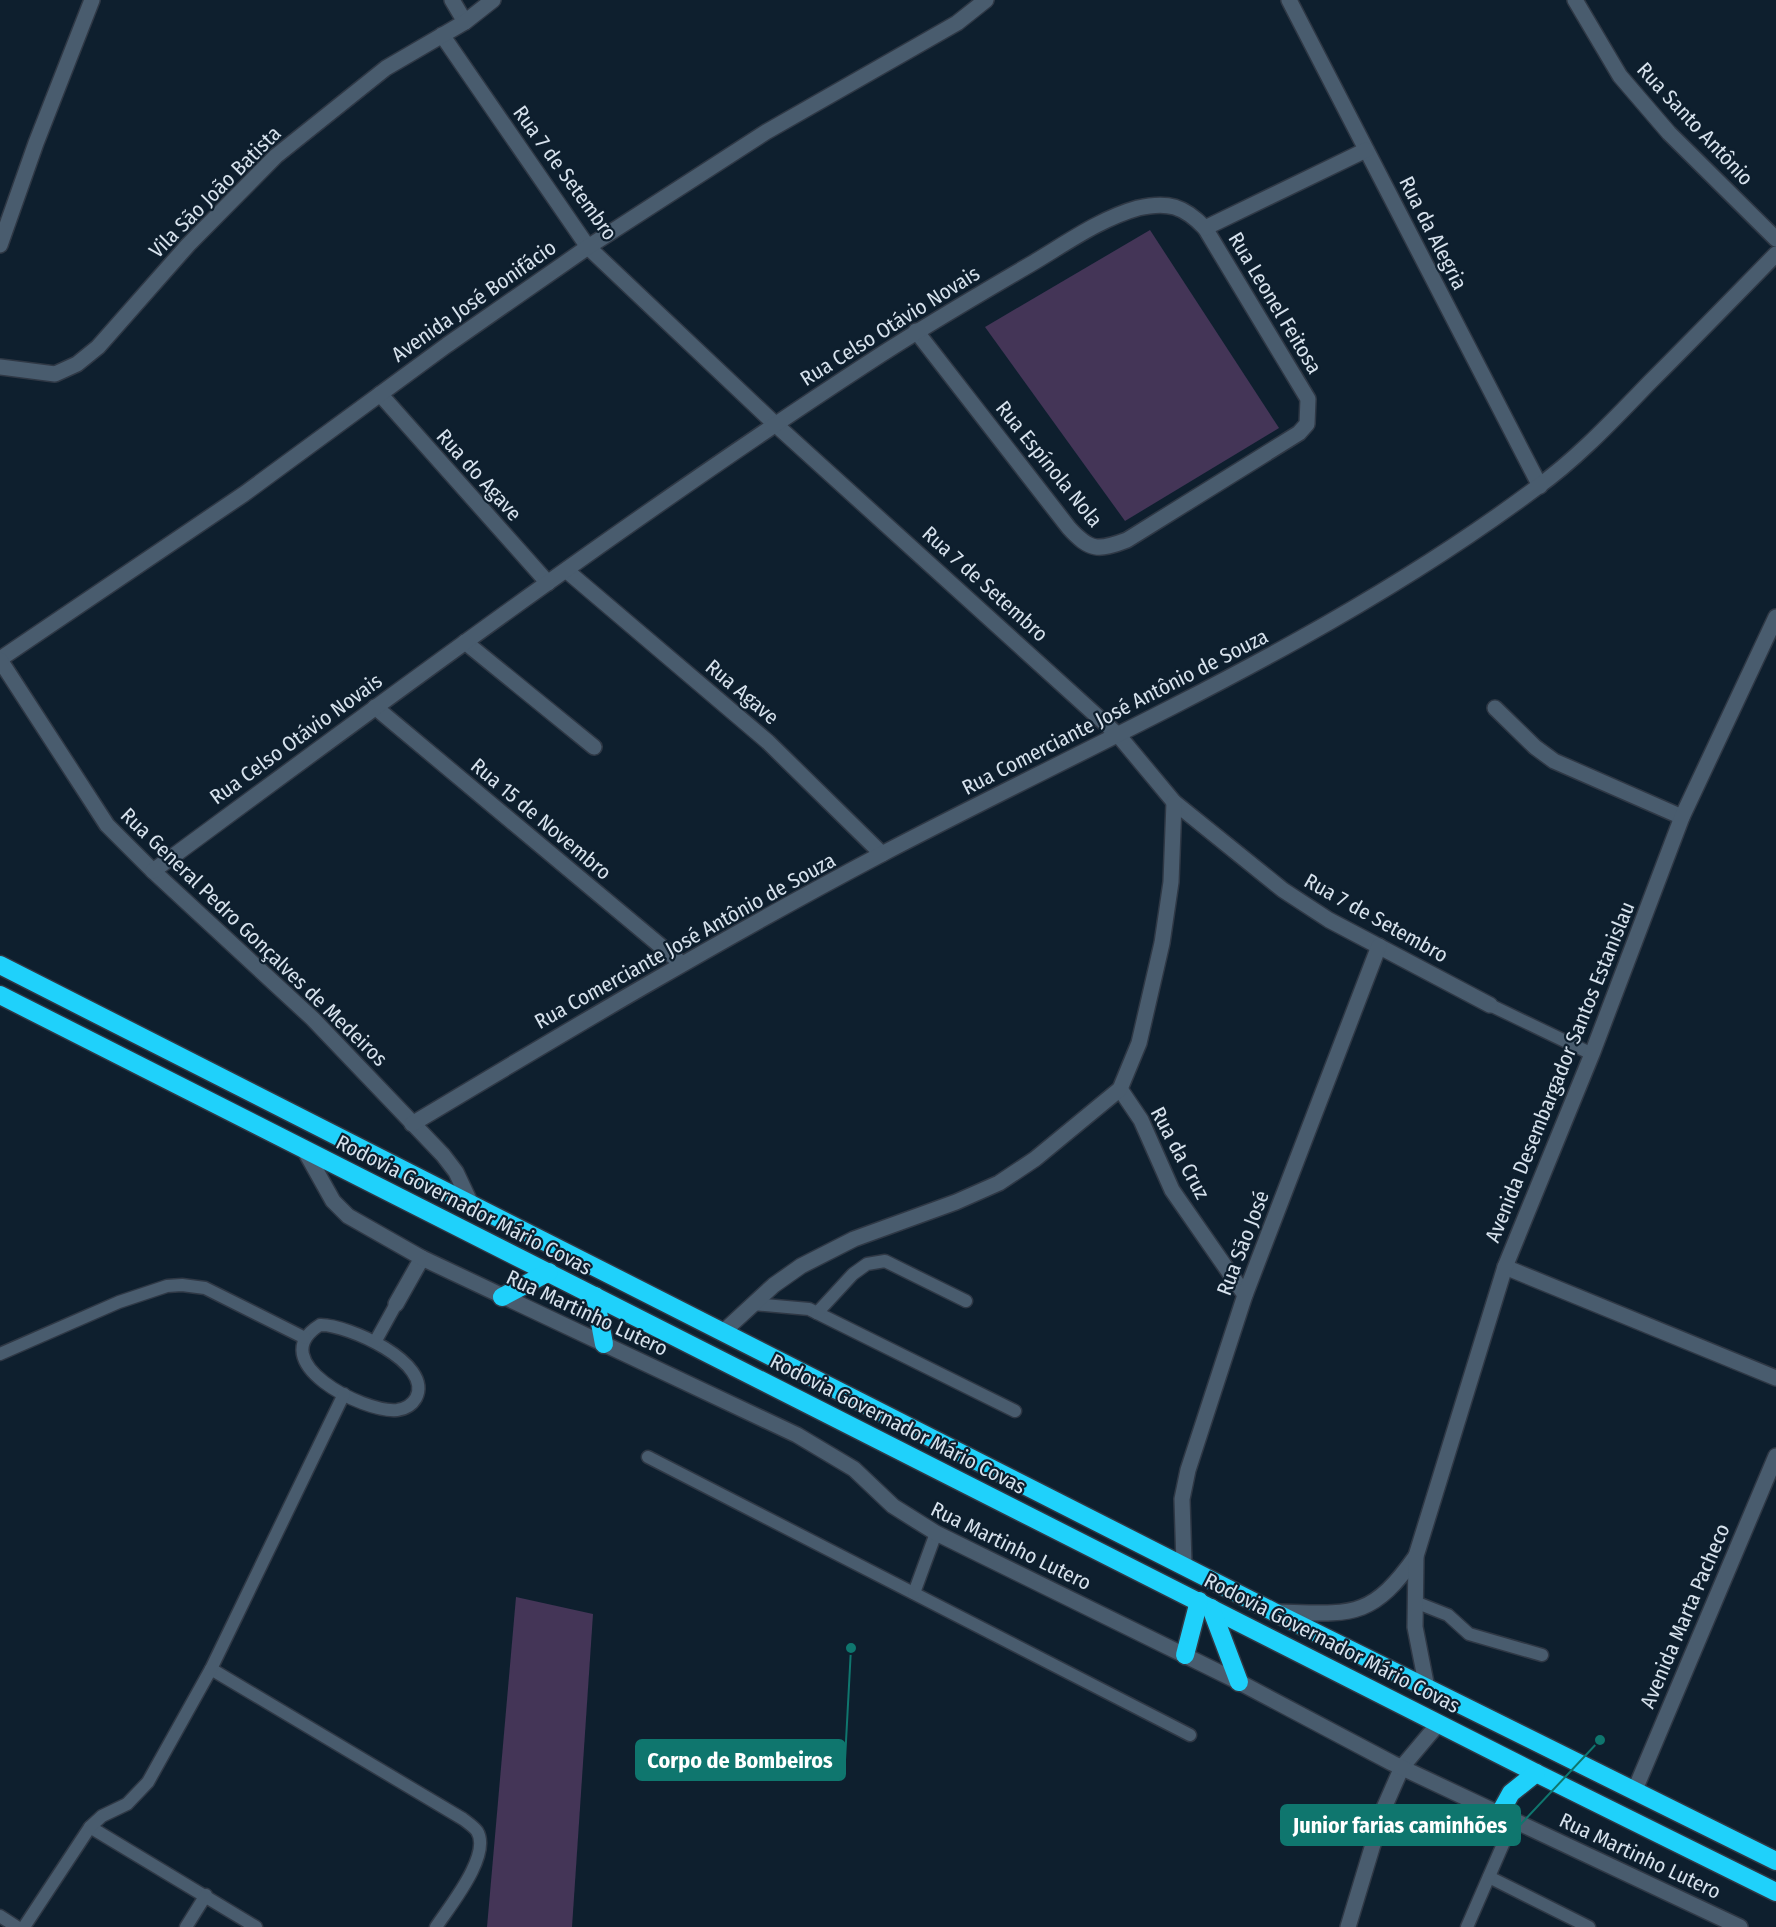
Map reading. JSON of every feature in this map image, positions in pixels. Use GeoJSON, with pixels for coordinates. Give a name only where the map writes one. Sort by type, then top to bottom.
{"type":"FeatureCollection","features":[{"type":"Feature","properties":{"kind":"highway","name":"Rodovia Governador Mário Covas"},"geometry":{"type":"LineString","coordinates":[[0,965],[1184,1564],[1274,1612],[1776,1861]]}},
{"type":"Feature","properties":{"kind":"highway","name":"Rodovia Governador Mário Covas"},"geometry":{"type":"LineString","coordinates":[[0,995],[1536,1773],[1776,1892]]}},
{"type":"Feature","properties":{"kind":"highway"},"geometry":{"type":"LineString","coordinates":[[502,1297],[549,1272]]}},
{"type":"Feature","properties":{"kind":"highway"},"geometry":{"type":"LineString","coordinates":[[595,1296],[604,1344]]}},
{"type":"Feature","properties":{"kind":"highway"},"geometry":{"type":"LineString","coordinates":[[1185,1655],[1205,1604]]}},
{"type":"Feature","properties":{"kind":"highway"},"geometry":{"type":"LineString","coordinates":[[1205,1604],[1239,1682]]}},
{"type":"Feature","properties":{"kind":"highway"},"geometry":{"type":"LineString","coordinates":[[1507,1816],[1511,1793],[1536,1773]]}},
{"type":"Feature","properties":{"kind":"street"},"geometry":{"type":"LineString","coordinates":[[0,245],[36,143],[93,0]]}},
{"type":"Feature","properties":{"kind":"street"},"geometry":{"type":"LineString","coordinates":[[452,0],[465,22]]}},
{"type":"Feature","properties":{"kind":"street","name":"Vila São João Batista"},"geometry":{"type":"LineString","coordinates":[[0,367],[55,374],[77,364],[98,347],[196,237],[276,156],[386,68],[465,22],[493,0]]}},
{"type":"Feature","properties":{"kind":"street","name":"Avenida José Bonifácio"},"geometry":{"type":"LineString","coordinates":[[0,659],[244,494],[380,394],[588,248],[766,132],[948,28],[986,0]]}},
{"type":"Feature","properties":{"kind":"street","name":"Rua da Alegria"},"geometry":{"type":"LineString","coordinates":[[1289,0],[1540,486]]}},
{"type":"Feature","properties":{"kind":"street","name":"Rua Santo Antônio"},"geometry":{"type":"LineString","coordinates":[[1575,0],[1620,76],[1669,133],[1776,239]]}},
{"type":"Feature","properties":{"kind":"street","name":"Rua 7 de Setembro"},"geometry":{"type":"LineString","coordinates":[[442,36],[588,248],[774,424],[1119,736],[1174,802],[1283,890],[1329,920],[1490,1005]]}},
{"type":"Feature","properties":{"kind":"street"},"geometry":{"type":"LineString","coordinates":[[1205,228],[1366,150]]}},
{"type":"Feature","properties":{"kind":"street","name":"Rua Celso Otávio Novais"},"geometry":{"type":"LineString","coordinates":[[153,871],[548,583],[774,424],[916,331],[1097,224],[1135,209],[1161,204],[1178,206],[1190,212],[1205,228]]}},
{"type":"Feature","properties":{"kind":"street","name":"Rua Leonel Feitosa"},"geometry":{"type":"LineString","coordinates":[[1205,228],[1308,399]]}},
{"type":"Feature","properties":{"kind":"street","name":"Rua Comerciante José Antônio de Souza"},"geometry":{"type":"LineString","coordinates":[[412,1124],[681,963],[882,854],[1119,736],[1324,627],[1441,556],[1540,486],[1603,430],[1776,254]]}},
{"type":"Feature","properties":{"kind":"street","name":"Rua Espínola Nola"},"geometry":{"type":"LineString","coordinates":[[916,331],[1069,528],[1082,542],[1093,548],[1107,548],[1126,540],[1299,433],[1307,424],[1308,399]]}},
{"type":"Feature","properties":{"kind":"street","name":"Rua do Agave"},"geometry":{"type":"LineString","coordinates":[[380,394],[548,583]]}},
{"type":"Feature","properties":{"kind":"street","name":"Rua Agave"},"geometry":{"type":"LineString","coordinates":[[567,571],[768,742],[882,854]]}},
{"type":"Feature","properties":{"kind":"street","name":"Avenida Desembargador Santos Estanislau"},"geometry":{"type":"LineString","coordinates":[[1427,1688],[1415,1627],[1416,1556],[1505,1267],[1592,1054],[1682,816],[1776,617]]}},
{"type":"Feature","properties":{"kind":"street"},"geometry":{"type":"LineString","coordinates":[[465,642],[594,747]]}},
{"type":"Feature","properties":{"kind":"street","name":"Rua General Pedro Gonçalves de Medeiros"},"geometry":{"type":"LineString","coordinates":[[0,659],[107,825],[153,871],[313,1019],[456,1172],[471,1204]]}},
{"type":"Feature","properties":{"kind":"street","name":"Rua 15 de Novembro"},"geometry":{"type":"LineString","coordinates":[[375,707],[681,963]]}},
{"type":"Feature","properties":{"kind":"street"},"geometry":{"type":"LineString","coordinates":[[1495,708],[1535,747],[1554,761],[1682,816]]}},
{"type":"Feature","properties":{"kind":"street"},"geometry":{"type":"LineString","coordinates":[[723,1332],[774,1285],[801,1266],[854,1239],[956,1202],[999,1183],[1035,1159],[1120,1089],[1139,1043],[1162,943],[1171,882],[1174,802]]}},
{"type":"Feature","properties":{"kind":"street","name":"Rua São José"},"geometry":{"type":"LineString","coordinates":[[1184,1564],[1182,1499],[1188,1470],[1245,1295],[1379,946]]}},
{"type":"Feature","properties":{"kind":"street","name":"Rua da Cruz"},"geometry":{"type":"LineString","coordinates":[[1120,1089],[1141,1120],[1172,1190],[1245,1295]]}},
{"type":"Feature","properties":{"kind":"street","name":"Rua Martinho Lutero"},"geometry":{"type":"LineString","coordinates":[[305,1151],[333,1201],[348,1216],[422,1258],[739,1406],[817,1446],[854,1469],[911,1519],[936,1533],[1239,1682],[1402,1767],[1740,1927]]}},
{"type":"Feature","properties":{"kind":"street"},"geometry":{"type":"LineString","coordinates":[[396,1304],[422,1258]]}},
{"type":"Feature","properties":{"kind":"street"},"geometry":{"type":"LineString","coordinates":[[1505,1267],[1776,1378]]}},
{"type":"Feature","properties":{"kind":"street","name":"Avenida Marta Pacheco"},"geometry":{"type":"LineString","coordinates":[[1634,1792],[1776,1456]]}},
{"type":"Feature","properties":{"kind":"street","name":"Avenida Desembargador Santos Estanislau"},"geometry":{"type":"LineString","coordinates":[[1274,1612],[1338,1614],[1362,1610],[1382,1597],[1399,1580],[1416,1556]]}},
{"type":"Feature","properties":{"kind":"street"},"geometry":{"type":"LineString","coordinates":[[1348,1927],[1384,1808],[1402,1767],[1438,1723]]}},
{"type":"Feature","properties":{"kind":"lane","name":"Rua 7 de Setembro"},"geometry":{"type":"LineString","coordinates":[[1490,1005],[1592,1054]]}},
{"type":"Feature","properties":{"kind":"lane"},"geometry":{"type":"LineString","coordinates":[[817,1313],[860,1269],[867,1264],[885,1261],[966,1301]]}},
{"type":"Feature","properties":{"kind":"lane"},"geometry":{"type":"LineString","coordinates":[[0,1354],[119,1302],[167,1286],[182,1285],[205,1288],[305,1338]]}},
{"type":"Feature","properties":{"kind":"lane"},"geometry":{"type":"LineString","coordinates":[[375,1342],[396,1304]]}},
{"type":"Feature","properties":{"kind":"lane"},"geometry":{"type":"LineString","coordinates":[[753,1304],[809,1309],[1015,1411]]}},
{"type":"Feature","properties":{"kind":"lane"},"geometry":{"type":"LineString","coordinates":[[320,1325],[330,1325],[357,1332],[375,1342],[411,1370],[419,1391],[406,1408],[396,1410],[379,1408],[344,1394],[326,1384],[307,1366],[303,1357],[305,1338],[320,1325]]}},
{"type":"Feature","properties":{"kind":"lane"},"geometry":{"type":"LineString","coordinates":[[24,1927],[90,1827],[102,1816],[127,1804],[148,1782],[210,1669],[344,1394]]}},
{"type":"Feature","properties":{"kind":"lane"},"geometry":{"type":"LineString","coordinates":[[648,1457],[1191,1735]]}},
{"type":"Feature","properties":{"kind":"lane"},"geometry":{"type":"LineString","coordinates":[[914,1593],[936,1533]]}},
{"type":"Feature","properties":{"kind":"lane"},"geometry":{"type":"LineString","coordinates":[[1415,1602],[1448,1615],[1469,1634],[1542,1655]]}},
{"type":"Feature","properties":{"kind":"lane"},"geometry":{"type":"LineString","coordinates":[[210,1669],[463,1819],[477,1831],[481,1842],[475,1867],[436,1927]]}},
{"type":"Feature","properties":{"kind":"lane"},"geometry":{"type":"LineString","coordinates":[[1467,1927],[1489,1877],[1507,1816]]}},
{"type":"Feature","properties":{"kind":"lane"},"geometry":{"type":"LineString","coordinates":[[90,1827],[256,1927]]}},
{"type":"Feature","properties":{"kind":"lane"},"geometry":{"type":"LineString","coordinates":[[1489,1877],[1589,1927]]}},
{"type":"Feature","properties":{"kind":"lane"},"geometry":{"type":"LineString","coordinates":[[186,1927],[206,1895]]}},
{"type":"Feature","properties":{"kind":"lane"},"geometry":{"type":"LineString","coordinates":[[0,1916],[17,1927]]}},
{"type":"Feature","properties":{"kind":"shaded area"},"geometry":{"type":"Polygon","coordinates":[[[1150,230],[1279,428],[1125,521],[985,327],[1150,230]]]}},
{"type":"Feature","properties":{"kind":"shaded area"},"geometry":{"type":"Polygon","coordinates":[[[516,1597],[593,1614],[572,1927],[487,1927],[516,1597]]]}},
{"type":"Feature","properties":{"kind":"place","name":"Corpo de Bombeiros"},"geometry":{"type":"Point","coordinates":[851,1648]}},
{"type":"Feature","properties":{"kind":"place","name":"Junior farias caminhões"},"geometry":{"type":"Point","coordinates":[1600,1740]}}]}
